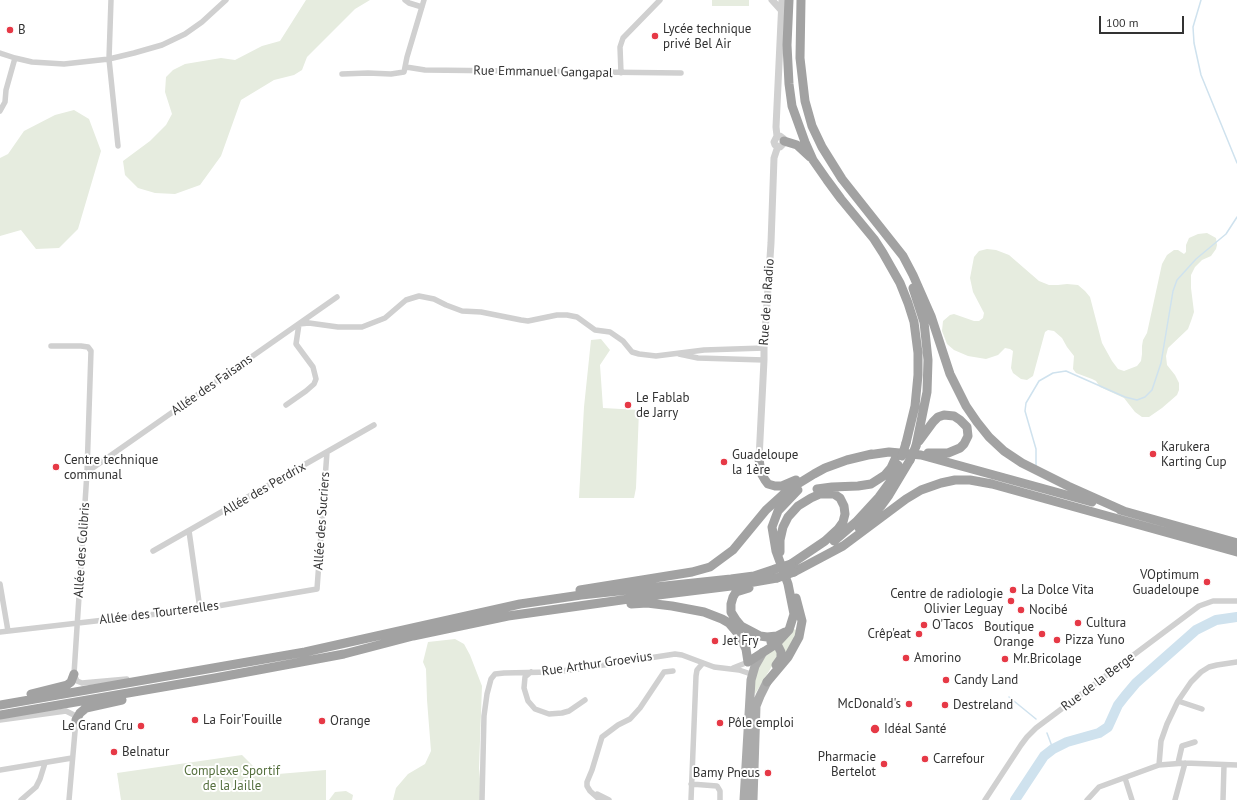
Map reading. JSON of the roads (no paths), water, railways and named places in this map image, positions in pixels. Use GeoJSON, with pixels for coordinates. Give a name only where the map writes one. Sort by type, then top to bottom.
{"type":"FeatureCollection","features":[{"type":"Feature","properties":{"kind":"highway"},"geometry":{"type":"LineString","coordinates":[[789,0],[787,56],[789,90],[795,116],[813,160]]}},
{"type":"Feature","properties":{"kind":"highway"},"geometry":{"type":"LineString","coordinates":[[801,0],[800,58],[805,101],[812,126],[822,147],[842,179],[903,256],[931,316],[950,374],[977,422],[989,437],[1004,451],[1022,463],[1068,486],[1124,511]]}},
{"type":"Feature","properties":{"kind":"highway"},"geometry":{"type":"LineString","coordinates":[[780,141],[797,145],[813,160],[841,199],[874,239],[883,253],[900,284],[908,303],[915,332],[919,365],[917,395],[912,421],[904,443],[905,456],[889,495],[881,506],[851,536],[827,555]]}},
{"type":"Feature","properties":{"kind":"highway"},"geometry":{"type":"LineString","coordinates":[[892,243],[906,270],[917,297],[924,322],[928,365],[927,392],[916,446]]}},
{"type":"Feature","properties":{"kind":"highway"},"geometry":{"type":"LineString","coordinates":[[776,551],[775,539],[780,523],[793,504],[806,493],[823,488],[871,484],[885,475],[905,456],[916,446],[932,422],[938,417],[944,415],[954,416],[967,427],[968,436],[960,448],[941,453],[905,456]]}},
{"type":"Feature","properties":{"kind":"highway"},"geometry":{"type":"LineString","coordinates":[[759,459],[760,470],[764,480],[771,485],[778,486],[786,485],[810,472],[833,462],[850,457],[889,452],[905,456],[949,462],[1237,543]]}},
{"type":"Feature","properties":{"kind":"highway"},"geometry":{"type":"LineString","coordinates":[[551,610],[646,603],[704,612],[729,623],[738,632],[745,646],[748,662],[776,644],[787,633],[794,617],[788,584],[773,538],[773,522],[778,511],[791,496],[805,484],[834,467],[872,454]]}},
{"type":"Feature","properties":{"kind":"highway"},"geometry":{"type":"LineString","coordinates":[[401,630],[445,615],[493,604],[538,595],[692,572],[707,568],[716,564],[733,550],[766,510],[788,490],[825,468],[847,460],[872,454]]}},
{"type":"Feature","properties":{"kind":"highway"},"geometry":{"type":"LineString","coordinates":[[792,568],[840,536],[856,522],[886,489],[905,456]]}},
{"type":"Feature","properties":{"kind":"highway"},"geometry":{"type":"LineString","coordinates":[[767,682],[781,658],[780,650],[776,644],[741,626],[733,616],[730,604],[736,592],[776,574],[827,555],[860,534],[906,499],[921,490],[941,483],[955,480],[970,480],[992,484],[1237,552]]}},
{"type":"Feature","properties":{"kind":"highway"},"geometry":{"type":"LineString","coordinates":[[767,682],[780,667],[793,648],[799,637],[802,621],[800,609],[781,557],[780,540],[783,527],[792,512],[811,498],[824,494],[837,496],[842,500],[845,510],[844,518],[838,529],[792,568]]}},
{"type":"Feature","properties":{"kind":"highway"},"geometry":{"type":"LineString","coordinates":[[1188,539],[1237,556]]}},
{"type":"Feature","properties":{"kind":"highway"},"geometry":{"type":"LineString","coordinates":[[0,705],[305,652],[520,604],[581,595],[776,574]]}},
{"type":"Feature","properties":{"kind":"highway"},"geometry":{"type":"LineString","coordinates":[[0,715],[344,654],[486,620],[731,586],[776,574]]}},
{"type":"Feature","properties":{"kind":"highway"},"geometry":{"type":"LineString","coordinates":[[755,634],[767,637],[778,636],[791,626]]}},
{"type":"Feature","properties":{"kind":"highway"},"geometry":{"type":"LineString","coordinates":[[0,700],[66,686],[70,683],[74,674]]}},
{"type":"Feature","properties":{"kind":"highway"},"geometry":{"type":"LineString","coordinates":[[76,720],[80,713],[86,708],[135,697],[168,686]]}},
{"type":"Feature","properties":{"kind":"main road"},"geometry":{"type":"LineString","coordinates":[[747,728],[752,674],[756,662],[764,651]]}},
{"type":"Feature","properties":{"kind":"main road"},"geometry":{"type":"LineString","coordinates":[[744,800],[748,662]]}},
{"type":"Feature","properties":{"kind":"main road"},"geometry":{"type":"LineString","coordinates":[[753,800],[756,706],[767,682]]}},
{"type":"Feature","properties":{"kind":"street"},"geometry":{"type":"LineString","coordinates":[[111,0],[109,59],[118,146]]}},
{"type":"Feature","properties":{"kind":"street"},"geometry":{"type":"LineString","coordinates":[[0,53],[15,58],[42,63],[64,64],[109,59],[149,50],[172,41],[202,22],[226,0]]}},
{"type":"Feature","properties":{"kind":"street"},"geometry":{"type":"LineString","coordinates":[[404,0],[422,7]]}},
{"type":"Feature","properties":{"kind":"street"},"geometry":{"type":"LineString","coordinates":[[342,74],[392,74],[404,72],[424,0]]}},
{"type":"Feature","properties":{"kind":"street"},"geometry":{"type":"LineString","coordinates":[[621,73],[620,47],[623,38],[660,0]]}},
{"type":"Feature","properties":{"kind":"street"},"geometry":{"type":"LineString","coordinates":[[772,0],[781,10]]}},
{"type":"Feature","properties":{"kind":"street","name":"Rue de la Radio"},"geometry":{"type":"LineString","coordinates":[[759,459],[771,243],[774,158],[780,141],[776,127],[782,0]]}},
{"type":"Feature","properties":{"kind":"street"},"geometry":{"type":"LineString","coordinates":[[0,111],[5,102],[6,90],[15,58]]}},
{"type":"Feature","properties":{"kind":"street","name":"Rue Emmanuel Gangapal"},"geometry":{"type":"LineString","coordinates":[[406,67],[425,70],[681,73]]}},
{"type":"Feature","properties":{"kind":"street"},"geometry":{"type":"LineString","coordinates":[[286,405],[306,391],[314,384],[316,379],[313,367],[296,344],[299,324],[310,323],[338,327],[362,327],[385,318],[406,300],[414,297],[425,296],[462,311],[481,312],[528,321],[557,315],[577,316],[595,330],[610,332],[623,341],[632,352],[640,354],[656,356],[674,352],[764,348]]}},
{"type":"Feature","properties":{"kind":"street","name":"Allée des Faisans"},"geometry":{"type":"LineString","coordinates":[[87,472],[337,297]]}},
{"type":"Feature","properties":{"kind":"street","name":"Allée des Colibris"},"geometry":{"type":"LineString","coordinates":[[51,346],[81,346],[87,347],[91,350],[87,472],[74,674]]}},
{"type":"Feature","properties":{"kind":"street"},"geometry":{"type":"LineString","coordinates":[[674,352],[698,358],[764,360]]}},
{"type":"Feature","properties":{"kind":"street","name":"Allée des Perdrix"},"geometry":{"type":"LineString","coordinates":[[153,551],[374,426]]}},
{"type":"Feature","properties":{"kind":"street","name":"Allée des Sucriers"},"geometry":{"type":"LineString","coordinates":[[317,589],[327,452]]}},
{"type":"Feature","properties":{"kind":"street"},"geometry":{"type":"LineString","coordinates":[[188,531],[200,609]]}},
{"type":"Feature","properties":{"kind":"street"},"geometry":{"type":"LineString","coordinates":[[0,584],[8,631]]}},
{"type":"Feature","properties":{"kind":"street","name":"Allée des Tourterelles"},"geometry":{"type":"LineString","coordinates":[[0,632],[200,609],[317,589]]}},
{"type":"Feature","properties":{"kind":"street","name":"Rue de la Berge"},"geometry":{"type":"LineString","coordinates":[[985,800],[1021,745],[1036,728],[1199,606],[1213,601],[1237,601]]}},
{"type":"Feature","properties":{"kind":"street","name":"Rue Arthur Groevius"},"geometry":{"type":"LineString","coordinates":[[482,800],[483,728],[487,694],[491,679],[495,674],[570,670],[675,654],[703,663],[748,673]]}},
{"type":"Feature","properties":{"kind":"street"},"geometry":{"type":"LineString","coordinates":[[729,669],[737,668],[748,662]]}},
{"type":"Feature","properties":{"kind":"street"},"geometry":{"type":"LineString","coordinates":[[1159,765],[1161,740],[1166,724],[1178,701],[1191,682],[1201,672],[1217,665],[1237,662]]}},
{"type":"Feature","properties":{"kind":"street"},"geometry":{"type":"LineString","coordinates":[[691,800],[696,676],[697,670],[703,663]]}},
{"type":"Feature","properties":{"kind":"street"},"geometry":{"type":"LineString","coordinates":[[600,800],[587,786],[587,782],[602,737],[618,725],[630,719],[640,708],[664,672],[673,671]]}},
{"type":"Feature","properties":{"kind":"street"},"geometry":{"type":"LineString","coordinates":[[74,674],[77,681],[84,683],[185,672]]}},
{"type":"Feature","properties":{"kind":"street"},"geometry":{"type":"LineString","coordinates":[[531,672],[525,677],[524,688],[528,701],[535,709],[549,714],[562,713],[569,711],[585,700]]}},
{"type":"Feature","properties":{"kind":"street"},"geometry":{"type":"LineString","coordinates":[[1178,701],[1202,709]]}},
{"type":"Feature","properties":{"kind":"street"},"geometry":{"type":"LineString","coordinates":[[0,720],[66,711],[72,714],[76,720],[69,800]]}},
{"type":"Feature","properties":{"kind":"street"},"geometry":{"type":"LineString","coordinates":[[1178,763],[1182,746],[1195,742]]}},
{"type":"Feature","properties":{"kind":"street"},"geometry":{"type":"LineString","coordinates":[[0,770],[72,758]]}},
{"type":"Feature","properties":{"kind":"street"},"geometry":{"type":"LineString","coordinates":[[21,800],[36,787],[45,763]]}},
{"type":"Feature","properties":{"kind":"street"},"geometry":{"type":"LineString","coordinates":[[1175,800],[1185,763]]}},
{"type":"Feature","properties":{"kind":"street"},"geometry":{"type":"LineString","coordinates":[[1087,800],[1099,787],[1159,765],[1185,763],[1237,765]]}},
{"type":"Feature","properties":{"kind":"street"},"geometry":{"type":"LineString","coordinates":[[1223,800],[1224,765]]}},
{"type":"Feature","properties":{"kind":"street"},"geometry":{"type":"LineString","coordinates":[[1125,778],[1132,800]]}},
{"type":"Feature","properties":{"kind":"street"},"geometry":{"type":"LineString","coordinates":[[691,784],[717,786],[720,791],[720,800]]}},
{"type":"Feature","properties":{"kind":"street"},"geometry":{"type":"LineString","coordinates":[[590,790],[609,800]]}},
{"type":"Feature","properties":{"kind":"waterway"},"geometry":{"type":"LineString","coordinates":[[1201,0],[1193,27],[1194,43],[1201,75],[1237,163]]}},
{"type":"Feature","properties":{"kind":"waterway"},"geometry":{"type":"LineString","coordinates":[[1036,466],[1036,449],[1025,411],[1026,403],[1039,381],[1053,373],[1066,371],[1125,397],[1137,400],[1145,397],[1152,390],[1161,363],[1173,291],[1177,280],[1196,259],[1226,234],[1237,217]]}},
{"type":"Feature","properties":{"kind":"waterway"},"geometry":{"type":"LineString","coordinates":[[1015,800],[1044,756],[1053,749],[1067,742],[1099,733],[1108,727],[1118,705],[1136,683],[1196,630],[1216,620],[1237,617]]}},
{"type":"Feature","properties":{"kind":"waterway"},"geometry":{"type":"LineString","coordinates":[[1009,697],[1036,719]]}},
{"type":"Feature","properties":{"kind":"waterway"},"geometry":{"type":"LineString","coordinates":[[1047,733],[1053,749]]}},
{"type":"Feature","properties":{"kind":"place","name":"B"},"geometry":{"type":"Point","coordinates":[10,30]}},
{"type":"Feature","properties":{"kind":"place","name":"Lycée technique privé Bel Air"},"geometry":{"type":"Point","coordinates":[655,36]}},
{"type":"Feature","properties":{"kind":"place","name":"Le Fablab de Jarry"},"geometry":{"type":"Point","coordinates":[628,405]}},
{"type":"Feature","properties":{"kind":"place","name":"Karukera Karting Cup"},"geometry":{"type":"Point","coordinates":[1153,454]}},
{"type":"Feature","properties":{"kind":"place","name":"Guadeloupe la 1ère"},"geometry":{"type":"Point","coordinates":[724,462]}},
{"type":"Feature","properties":{"kind":"place","name":"Centre technique communal"},"geometry":{"type":"Point","coordinates":[56,467]}},
{"type":"Feature","properties":{"kind":"place","name":"VOptimum Guadeloupe"},"geometry":{"type":"Point","coordinates":[1207,582]}},
{"type":"Feature","properties":{"kind":"place","name":"La Dolce Vita"},"geometry":{"type":"Point","coordinates":[1013,590]}},
{"type":"Feature","properties":{"kind":"place","name":"Centre de radiologie Olivier Leguay"},"geometry":{"type":"Point","coordinates":[1011,601]}},
{"type":"Feature","properties":{"kind":"place","name":"Nocibé"},"geometry":{"type":"Point","coordinates":[1021,610]}},
{"type":"Feature","properties":{"kind":"place","name":"Cultura"},"geometry":{"type":"Point","coordinates":[1078,623]}},
{"type":"Feature","properties":{"kind":"place","name":"O'Tacos"},"geometry":{"type":"Point","coordinates":[924,625]}},
{"type":"Feature","properties":{"kind":"place","name":"Crêp'eat"},"geometry":{"type":"Point","coordinates":[919,634]}},
{"type":"Feature","properties":{"kind":"place","name":"Boutique Orange"},"geometry":{"type":"Point","coordinates":[1042,634]}},
{"type":"Feature","properties":{"kind":"place","name":"Pizza Yuno"},"geometry":{"type":"Point","coordinates":[1057,640]}},
{"type":"Feature","properties":{"kind":"place","name":"Jet Fry"},"geometry":{"type":"Point","coordinates":[715,641]}},
{"type":"Feature","properties":{"kind":"place","name":"Amorino"},"geometry":{"type":"Point","coordinates":[906,658]}},
{"type":"Feature","properties":{"kind":"place","name":"Mr.Bricolage"},"geometry":{"type":"Point","coordinates":[1005,659]}},
{"type":"Feature","properties":{"kind":"place","name":"Candy Land"},"geometry":{"type":"Point","coordinates":[946,680]}},
{"type":"Feature","properties":{"kind":"place","name":"McDonald's"},"geometry":{"type":"Point","coordinates":[909,704]}},
{"type":"Feature","properties":{"kind":"place","name":"Destreland"},"geometry":{"type":"Point","coordinates":[945,705]}},
{"type":"Feature","properties":{"kind":"place","name":"La Foir'Fouille"},"geometry":{"type":"Point","coordinates":[195,720]}},
{"type":"Feature","properties":{"kind":"place","name":"Orange"},"geometry":{"type":"Point","coordinates":[322,721]}},
{"type":"Feature","properties":{"kind":"place","name":"Pôle emploi"},"geometry":{"type":"Point","coordinates":[720,723]}},
{"type":"Feature","properties":{"kind":"place","name":"Le Grand Cru"},"geometry":{"type":"Point","coordinates":[141,726]}},
{"type":"Feature","properties":{"kind":"place","name":"Idéal Santé"},"geometry":{"type":"Point","coordinates":[875,729]}},
{"type":"Feature","properties":{"kind":"place","name":"Belnatur"},"geometry":{"type":"Point","coordinates":[114,752]}},
{"type":"Feature","properties":{"kind":"place","name":"Carrefour"},"geometry":{"type":"Point","coordinates":[925,759]}},
{"type":"Feature","properties":{"kind":"place","name":"Pharmacie Bertelot"},"geometry":{"type":"Point","coordinates":[884,764]}},
{"type":"Feature","properties":{"kind":"place","name":"Bamy Pneus"},"geometry":{"type":"Point","coordinates":[768,773]}},
{"type":"Feature","properties":{"kind":"park label","name":"Complexe Sportif de la Jaille"},"geometry":{"type":"Point","coordinates":[232,778]}}]}
